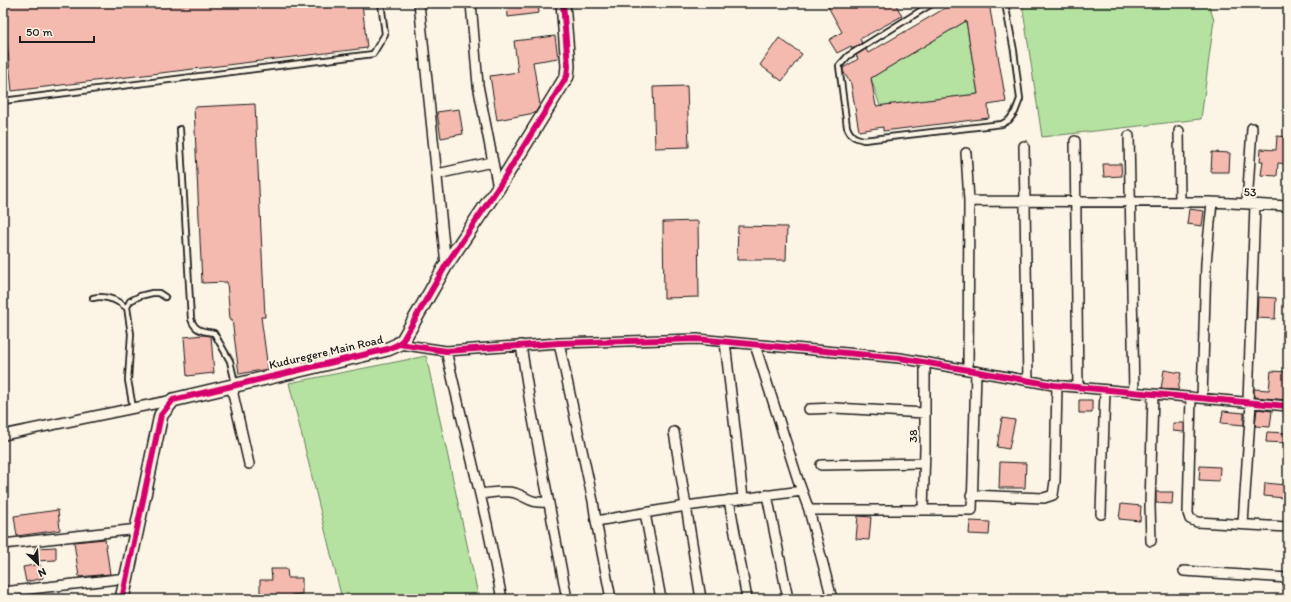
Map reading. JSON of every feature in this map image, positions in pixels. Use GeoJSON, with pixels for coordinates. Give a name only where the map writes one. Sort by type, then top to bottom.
{"type":"FeatureCollection","features":[{"type":"Feature","properties":{"kind":"street"},"geometry":{"type":"LineString","coordinates":[[419,3],[446,265]]}},
{"type":"Feature","properties":{"kind":"street"},"geometry":{"type":"LineString","coordinates":[[471,3],[478,85],[498,188]]}},
{"type":"Feature","properties":{"kind":"street","name":"Kuduregere Main Road"},"geometry":{"type":"LineString","coordinates":[[173,400],[388,349],[399,344],[403,340],[446,265],[498,188],[567,76],[568,66],[563,3]]}},
{"type":"Feature","properties":{"kind":"street"},"geometry":{"type":"LineString","coordinates":[[1243,524],[1250,402],[1252,128]]}},
{"type":"Feature","properties":{"kind":"street"},"geometry":{"type":"LineString","coordinates":[[1179,131],[1180,202]]}},
{"type":"Feature","properties":{"kind":"street"},"geometry":{"type":"LineString","coordinates":[[1128,136],[1134,392]]}},
{"type":"Feature","properties":{"kind":"street"},"geometry":{"type":"LineString","coordinates":[[1075,141],[1078,387]]}},
{"type":"Feature","properties":{"kind":"street"},"geometry":{"type":"LineString","coordinates":[[1024,146],[1028,381]]}},
{"type":"Feature","properties":{"kind":"street"},"geometry":{"type":"LineString","coordinates":[[809,510],[972,510],[972,371],[969,201],[966,152]]}},
{"type":"Feature","properties":{"kind":"street"},"geometry":{"type":"LineString","coordinates":[[437,174],[492,162]]}},
{"type":"Feature","properties":{"kind":"street","name":"53"},"geometry":{"type":"LineString","coordinates":[[969,201],[1212,202],[1288,206]]}},
{"type":"Feature","properties":{"kind":"street"},"geometry":{"type":"LineString","coordinates":[[1202,398],[1206,263],[1212,202]]}},
{"type":"Feature","properties":{"kind":"street"},"geometry":{"type":"LineString","coordinates":[[399,344],[446,351],[559,343],[697,339],[900,358],[1057,385],[1288,406]]}},
{"type":"Feature","properties":{"kind":"street"},"geometry":{"type":"LineString","coordinates":[[725,342],[743,498]]}},
{"type":"Feature","properties":{"kind":"street"},"geometry":{"type":"LineString","coordinates":[[559,343],[593,501],[611,599]]}},
{"type":"Feature","properties":{"kind":"street"},"geometry":{"type":"LineString","coordinates":[[521,345],[530,403],[567,599]]}},
{"type":"Feature","properties":{"kind":"street"},"geometry":{"type":"LineString","coordinates":[[755,345],[809,510],[832,599]]}},
{"type":"Feature","properties":{"kind":"street"},"geometry":{"type":"LineString","coordinates":[[446,351],[480,494],[502,599]]}},
{"type":"Feature","properties":{"kind":"street","name":"38"},"geometry":{"type":"LineString","coordinates":[[922,510],[925,363]]}},
{"type":"Feature","properties":{"kind":"street"},"geometry":{"type":"LineString","coordinates":[[235,385],[233,394],[249,464]]}},
{"type":"Feature","properties":{"kind":"street"},"geometry":{"type":"LineString","coordinates":[[971,495],[1044,498],[1053,495],[1057,385]]}},
{"type":"Feature","properties":{"kind":"street"},"geometry":{"type":"LineString","coordinates":[[1102,514],[1105,390]]}},
{"type":"Feature","properties":{"kind":"street"},"geometry":{"type":"LineString","coordinates":[[1151,541],[1150,499],[1153,394]]}},
{"type":"Feature","properties":{"kind":"street"},"geometry":{"type":"LineString","coordinates":[[1191,397],[1188,513],[1190,519],[1197,522],[1288,527]]}},
{"type":"Feature","properties":{"kind":"street"},"geometry":{"type":"LineString","coordinates":[[3,435],[173,400]]}},
{"type":"Feature","properties":{"kind":"street"},"geometry":{"type":"LineString","coordinates":[[122,599],[128,578],[161,415],[173,400]]}},
{"type":"Feature","properties":{"kind":"street"},"geometry":{"type":"LineString","coordinates":[[809,409],[835,408],[925,413]]}},
{"type":"Feature","properties":{"kind":"street"},"geometry":{"type":"LineString","coordinates":[[674,432],[701,599]]}},
{"type":"Feature","properties":{"kind":"street"},"geometry":{"type":"LineString","coordinates":[[821,465],[924,463]]}},
{"type":"Feature","properties":{"kind":"street"},"geometry":{"type":"LineString","coordinates":[[596,521],[686,506],[802,491]]}},
{"type":"Feature","properties":{"kind":"street"},"geometry":{"type":"LineString","coordinates":[[480,494],[507,492],[515,493],[531,502],[548,502]]}},
{"type":"Feature","properties":{"kind":"street"},"geometry":{"type":"LineString","coordinates":[[767,495],[788,599]]}},
{"type":"Feature","properties":{"kind":"street"},"geometry":{"type":"LineString","coordinates":[[729,500],[747,599]]}},
{"type":"Feature","properties":{"kind":"street"},"geometry":{"type":"LineString","coordinates":[[645,513],[661,599]]}},
{"type":"Feature","properties":{"kind":"street"},"geometry":{"type":"LineString","coordinates":[[3,544],[138,529]]}},
{"type":"Feature","properties":{"kind":"street"},"geometry":{"type":"LineString","coordinates":[[1184,571],[1288,578]]}},
{"type":"Feature","properties":{"kind":"street"},"geometry":{"type":"LineString","coordinates":[[3,592],[128,578]]}},
{"type":"Feature","properties":{"kind":"lane"},"geometry":{"type":"LineString","coordinates":[[3,101],[373,54],[385,34],[381,3]]}},
{"type":"Feature","properties":{"kind":"lane"},"geometry":{"type":"LineString","coordinates":[[933,3],[848,56],[839,66],[847,127],[853,138],[864,140],[1002,124],[1010,120],[1016,112],[1020,99],[1014,50],[1005,3]]}},
{"type":"Feature","properties":{"kind":"lane"},"geometry":{"type":"LineString","coordinates":[[180,129],[191,319],[198,330],[214,333],[230,362],[235,385]]}},
{"type":"Feature","properties":{"kind":"lane"},"geometry":{"type":"LineString","coordinates":[[133,408],[128,380],[131,334],[127,308],[130,301],[140,296],[159,293],[165,297]]}},
{"type":"Feature","properties":{"kind":"lane"},"geometry":{"type":"LineString","coordinates":[[93,298],[101,296],[108,298],[122,304],[127,308]]}},
{"type":"Feature","properties":{"kind":"green space"},"geometry":{"type":"Polygon","coordinates":[[[1022,3],[1208,3],[1214,20],[1201,119],[1042,137],[1022,3]]]}},
{"type":"Feature","properties":{"kind":"green space"},"geometry":{"type":"Polygon","coordinates":[[[966,21],[978,94],[880,106],[871,78],[966,21]]]}},
{"type":"Feature","properties":{"kind":"green space"},"geometry":{"type":"Polygon","coordinates":[[[426,356],[479,599],[342,599],[289,383],[426,356]]]}},
{"type":"Feature","properties":{"kind":"building"},"geometry":{"type":"Polygon","coordinates":[[[3,3],[362,3],[367,48],[12,91],[3,3]]]}},
{"type":"Feature","properties":{"kind":"building"},"geometry":{"type":"Polygon","coordinates":[[[507,3],[538,3],[539,13],[508,17],[507,3]]]}},
{"type":"Feature","properties":{"kind":"building"},"geometry":{"type":"Polygon","coordinates":[[[826,3],[895,3],[902,16],[860,39],[862,43],[852,49],[851,46],[837,53],[829,40],[842,32],[826,3]]]}},
{"type":"Feature","properties":{"kind":"building"},"geometry":{"type":"Polygon","coordinates":[[[954,3],[959,3],[960,6],[989,3],[1006,102],[988,105],[989,118],[883,131],[883,127],[859,131],[851,84],[843,71],[843,68],[858,59],[856,55],[866,49],[868,53],[954,3]],[[966,21],[871,78],[876,106],[978,94],[966,21]]]}},
{"type":"Feature","properties":{"kind":"building"},"geometry":{"type":"Polygon","coordinates":[[[555,36],[558,58],[533,62],[540,105],[535,113],[497,120],[490,76],[518,72],[514,41],[555,36]]]}},
{"type":"Feature","properties":{"kind":"building"},"geometry":{"type":"Polygon","coordinates":[[[779,38],[802,54],[782,81],[760,65],[779,38]]]}},
{"type":"Feature","properties":{"kind":"building"},"geometry":{"type":"Polygon","coordinates":[[[687,86],[689,147],[655,148],[653,87],[687,86]]]}},
{"type":"Feature","properties":{"kind":"building"},"geometry":{"type":"Polygon","coordinates":[[[255,104],[265,317],[261,317],[268,369],[239,374],[232,319],[230,319],[227,282],[202,283],[194,107],[255,104]]]}},
{"type":"Feature","properties":{"kind":"building"},"geometry":{"type":"Polygon","coordinates":[[[459,109],[463,134],[441,138],[437,112],[459,109]]]}},
{"type":"Feature","properties":{"kind":"building"},"geometry":{"type":"Polygon","coordinates":[[[1277,136],[1288,137],[1288,164],[1278,163],[1277,176],[1261,175],[1263,161],[1260,161],[1261,149],[1276,150],[1277,136]]]}},
{"type":"Feature","properties":{"kind":"building"},"geometry":{"type":"Polygon","coordinates":[[[1212,152],[1230,153],[1229,172],[1211,172],[1212,152]]]}},
{"type":"Feature","properties":{"kind":"building"},"geometry":{"type":"Polygon","coordinates":[[[1103,164],[1121,164],[1122,176],[1104,177],[1103,164]]]}},
{"type":"Feature","properties":{"kind":"building"},"geometry":{"type":"Polygon","coordinates":[[[1189,209],[1204,211],[1202,226],[1187,224],[1189,209]]]}},
{"type":"Feature","properties":{"kind":"building"},"geometry":{"type":"Polygon","coordinates":[[[698,221],[699,297],[664,298],[663,222],[698,221]]]}},
{"type":"Feature","properties":{"kind":"building"},"geometry":{"type":"Polygon","coordinates":[[[738,226],[787,227],[786,260],[737,260],[738,226]]]}},
{"type":"Feature","properties":{"kind":"building"},"geometry":{"type":"Polygon","coordinates":[[[1258,297],[1276,298],[1275,319],[1257,318],[1258,297]]]}},
{"type":"Feature","properties":{"kind":"building"},"geometry":{"type":"Polygon","coordinates":[[[204,335],[211,336],[214,373],[187,376],[184,337],[204,335]]]}},
{"type":"Feature","properties":{"kind":"building"},"geometry":{"type":"Polygon","coordinates":[[[1164,370],[1181,373],[1178,390],[1161,389],[1164,370]]]}},
{"type":"Feature","properties":{"kind":"building"},"geometry":{"type":"Polygon","coordinates":[[[1271,371],[1288,372],[1288,400],[1254,397],[1254,389],[1269,390],[1271,371]]]}},
{"type":"Feature","properties":{"kind":"building"},"geometry":{"type":"Polygon","coordinates":[[[1079,400],[1092,400],[1092,413],[1079,413],[1079,400]]]}},
{"type":"Feature","properties":{"kind":"building"},"geometry":{"type":"Polygon","coordinates":[[[1257,409],[1272,411],[1270,427],[1255,426],[1257,409]]]}},
{"type":"Feature","properties":{"kind":"building"},"geometry":{"type":"Polygon","coordinates":[[[1223,411],[1244,413],[1244,425],[1221,423],[1223,411]]]}},
{"type":"Feature","properties":{"kind":"building"},"geometry":{"type":"Polygon","coordinates":[[[1002,418],[1015,420],[1009,449],[997,447],[1002,418]]]}},
{"type":"Feature","properties":{"kind":"building"},"geometry":{"type":"Polygon","coordinates":[[[1173,423],[1184,423],[1184,432],[1173,431],[1173,423]]]}},
{"type":"Feature","properties":{"kind":"building"},"geometry":{"type":"Polygon","coordinates":[[[1267,432],[1287,433],[1287,443],[1266,442],[1267,432]]]}},
{"type":"Feature","properties":{"kind":"building"},"geometry":{"type":"Polygon","coordinates":[[[1000,462],[1026,463],[1025,488],[999,488],[1000,462]]]}},
{"type":"Feature","properties":{"kind":"building"},"geometry":{"type":"Polygon","coordinates":[[[1200,466],[1220,467],[1219,481],[1199,480],[1200,466]]]}},
{"type":"Feature","properties":{"kind":"building"},"geometry":{"type":"Polygon","coordinates":[[[1265,483],[1285,485],[1284,498],[1264,496],[1265,483]]]}},
{"type":"Feature","properties":{"kind":"building"},"geometry":{"type":"Polygon","coordinates":[[[1156,492],[1173,492],[1172,504],[1156,503],[1156,492]]]}},
{"type":"Feature","properties":{"kind":"building"},"geometry":{"type":"Polygon","coordinates":[[[1121,504],[1141,506],[1140,521],[1119,519],[1121,504]]]}},
{"type":"Feature","properties":{"kind":"building"},"geometry":{"type":"Polygon","coordinates":[[[58,510],[60,530],[17,536],[14,516],[58,510]]]}},
{"type":"Feature","properties":{"kind":"building"},"geometry":{"type":"Polygon","coordinates":[[[858,516],[871,517],[869,540],[856,539],[858,516]]]}},
{"type":"Feature","properties":{"kind":"building"},"geometry":{"type":"Polygon","coordinates":[[[970,521],[990,522],[989,535],[969,534],[970,521]]]}},
{"type":"Feature","properties":{"kind":"building"},"geometry":{"type":"Polygon","coordinates":[[[105,539],[110,574],[79,577],[74,542],[105,539]]]}},
{"type":"Feature","properties":{"kind":"building"},"geometry":{"type":"Polygon","coordinates":[[[56,547],[56,560],[35,561],[35,548],[56,547]]]}},
{"type":"Feature","properties":{"kind":"building"},"geometry":{"type":"Polygon","coordinates":[[[40,564],[43,578],[26,582],[23,567],[40,564]]]}},
{"type":"Feature","properties":{"kind":"building"},"geometry":{"type":"Polygon","coordinates":[[[271,569],[287,569],[288,578],[302,578],[302,594],[291,595],[291,599],[277,599],[277,596],[260,597],[260,580],[272,580],[271,569]]]}},
{"type":"Feature","properties":{"kind":"cycle path"},"geometry":{"type":"LineString","coordinates":[[122,599],[161,415],[173,400],[388,349],[397,345],[403,340],[446,265],[498,188],[567,76],[568,66],[563,3]]}},
{"type":"Feature","properties":{"kind":"cycle path"},"geometry":{"type":"LineString","coordinates":[[399,344],[446,351],[559,343],[697,339],[900,358],[1053,385],[1288,406]]}}]}
